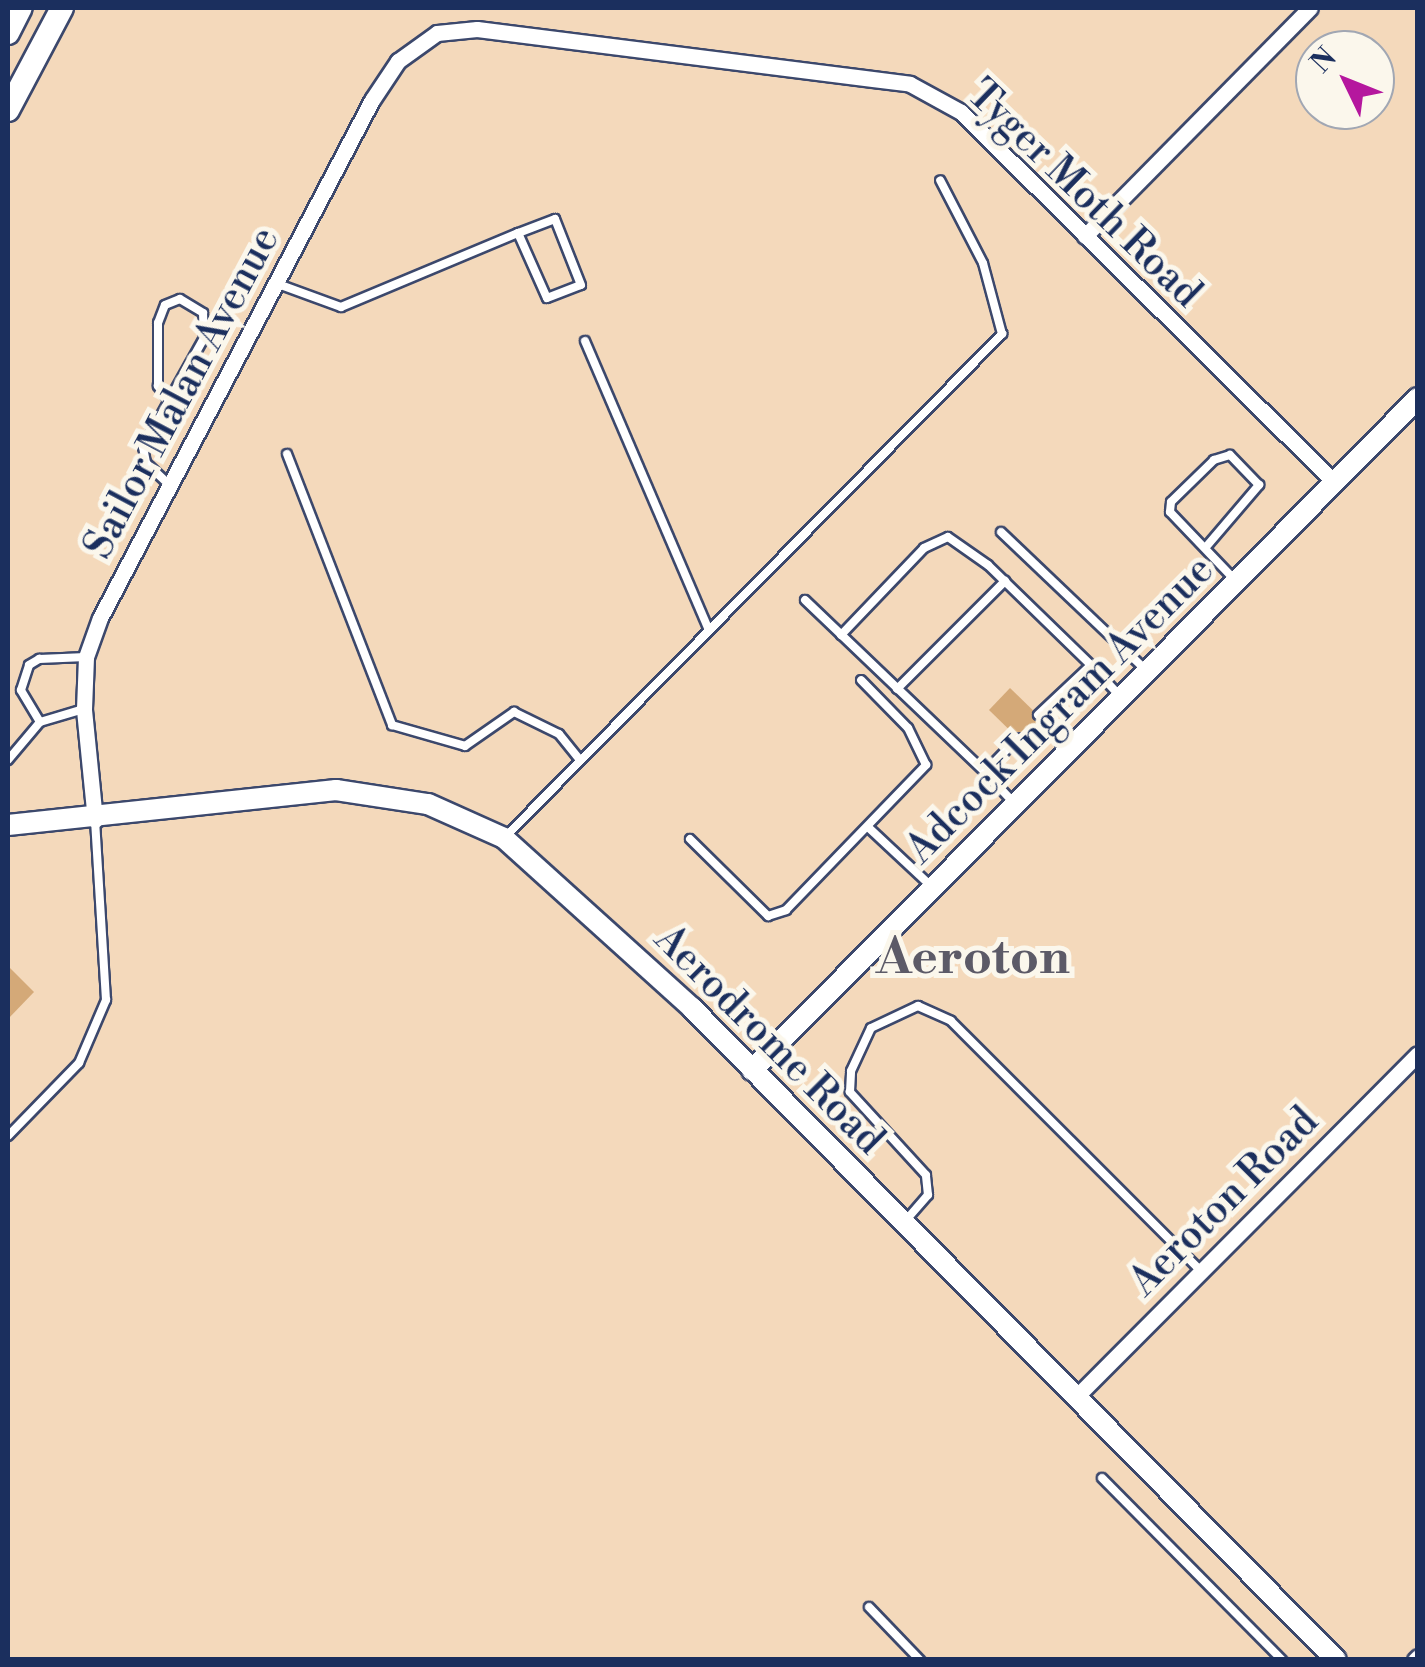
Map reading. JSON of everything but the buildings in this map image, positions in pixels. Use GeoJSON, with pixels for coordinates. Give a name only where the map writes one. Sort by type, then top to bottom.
{"type":"FeatureCollection","features":[{"type":"Feature","properties":{"kind":"main road"},"geometry":{"type":"LineString","coordinates":[[8,33],[21,8]]}},
{"type":"Feature","properties":{"kind":"main road"},"geometry":{"type":"LineString","coordinates":[[8,110],[62,8]]}},
{"type":"Feature","properties":{"kind":"street"},"geometry":{"type":"LineString","coordinates":[[1085,236],[1310,8]]}},
{"type":"Feature","properties":{"kind":"street","name":"Tyger Moth Road"},"geometry":{"type":"LineString","coordinates":[[437,34],[477,29],[910,84],[961,112],[1334,482]]}},
{"type":"Feature","properties":{"kind":"street","name":"Sailor Malan Avenue"},"geometry":{"type":"LineString","coordinates":[[95,820],[84,709],[86,657],[100,618],[372,100],[398,61],[437,34]]}},
{"type":"Feature","properties":{"kind":"street","name":"Adcock Ingram Avenue"},"geometry":{"type":"LineString","coordinates":[[752,1070],[1418,398]]}},
{"type":"Feature","properties":{"kind":"street","name":"Aerodrome Road"},"geometry":{"type":"LineString","coordinates":[[8,825],[95,820],[310,791],[366,791],[428,804],[504,838],[570,892],[752,1070],[1336,1660]]}},
{"type":"Feature","properties":{"kind":"street","name":"Aeroton Road"},"geometry":{"type":"LineString","coordinates":[[1076,1397],[1418,1054]]}},
{"type":"Feature","properties":{"kind":"lane"},"geometry":{"type":"LineString","coordinates":[[504,838],[1002,334],[983,262],[940,180]]}},
{"type":"Feature","properties":{"kind":"lane"},"geometry":{"type":"LineString","coordinates":[[278,284],[341,306],[518,233],[555,219],[581,285],[547,298],[518,233]]}},
{"type":"Feature","properties":{"kind":"lane"},"geometry":{"type":"LineString","coordinates":[[166,397],[158,386],[158,323],[165,305],[180,299],[200,309],[207,327],[176,392],[166,397],[143,447],[146,462],[170,485]]}},
{"type":"Feature","properties":{"kind":"lane"},"geometry":{"type":"LineString","coordinates":[[584,341],[709,630]]}},
{"type":"Feature","properties":{"kind":"lane"},"geometry":{"type":"LineString","coordinates":[[287,454],[392,725],[465,746],[514,712],[560,734],[580,760]]}},
{"type":"Feature","properties":{"kind":"lane"},"geometry":{"type":"LineString","coordinates":[[1206,547],[1259,485],[1224,454],[1171,502],[1174,519],[1236,581]]}},
{"type":"Feature","properties":{"kind":"lane"},"geometry":{"type":"LineString","coordinates":[[1000,532],[1147,671]]}},
{"type":"Feature","properties":{"kind":"lane"},"geometry":{"type":"LineString","coordinates":[[841,635],[939,537],[956,540],[1004,581],[1121,697]]}},
{"type":"Feature","properties":{"kind":"lane"},"geometry":{"type":"LineString","coordinates":[[897,690],[1004,581]]}},
{"type":"Feature","properties":{"kind":"lane"},"geometry":{"type":"LineString","coordinates":[[805,600],[1016,804]]}},
{"type":"Feature","properties":{"kind":"lane"},"geometry":{"type":"LineString","coordinates":[[40,722],[21,690],[30,665],[39,658],[86,657]]}},
{"type":"Feature","properties":{"kind":"lane"},"geometry":{"type":"LineString","coordinates":[[1038,715],[1090,664]]}},
{"type":"Feature","properties":{"kind":"lane"},"geometry":{"type":"LineString","coordinates":[[690,839],[772,918],[869,828],[927,760],[908,728],[861,680]]}},
{"type":"Feature","properties":{"kind":"lane"},"geometry":{"type":"LineString","coordinates":[[8,760],[12,746],[40,722],[84,709]]}},
{"type":"Feature","properties":{"kind":"lane"},"geometry":{"type":"LineString","coordinates":[[984,772],[1018,738]]}},
{"type":"Feature","properties":{"kind":"lane"},"geometry":{"type":"LineString","coordinates":[[8,1136],[79,1064],[96,1036],[106,1000],[95,820]]}},
{"type":"Feature","properties":{"kind":"lane"},"geometry":{"type":"LineString","coordinates":[[869,828],[934,888]]}},
{"type":"Feature","properties":{"kind":"lane"},"geometry":{"type":"LineString","coordinates":[[904,1222],[928,1196],[926,1175],[850,1092],[852,1071],[871,1028],[918,1006],[951,1020],[1201,1271]]}},
{"type":"Feature","properties":{"kind":"lane"},"geometry":{"type":"LineString","coordinates":[[1102,1478],[1282,1660]]}},
{"type":"Feature","properties":{"kind":"lane"},"geometry":{"type":"LineString","coordinates":[[869,1607],[920,1660]]}},
{"type":"Feature","properties":{"kind":"district","name":"Aeroton"},"geometry":{"type":"Point","coordinates":[973,959]}}]}
